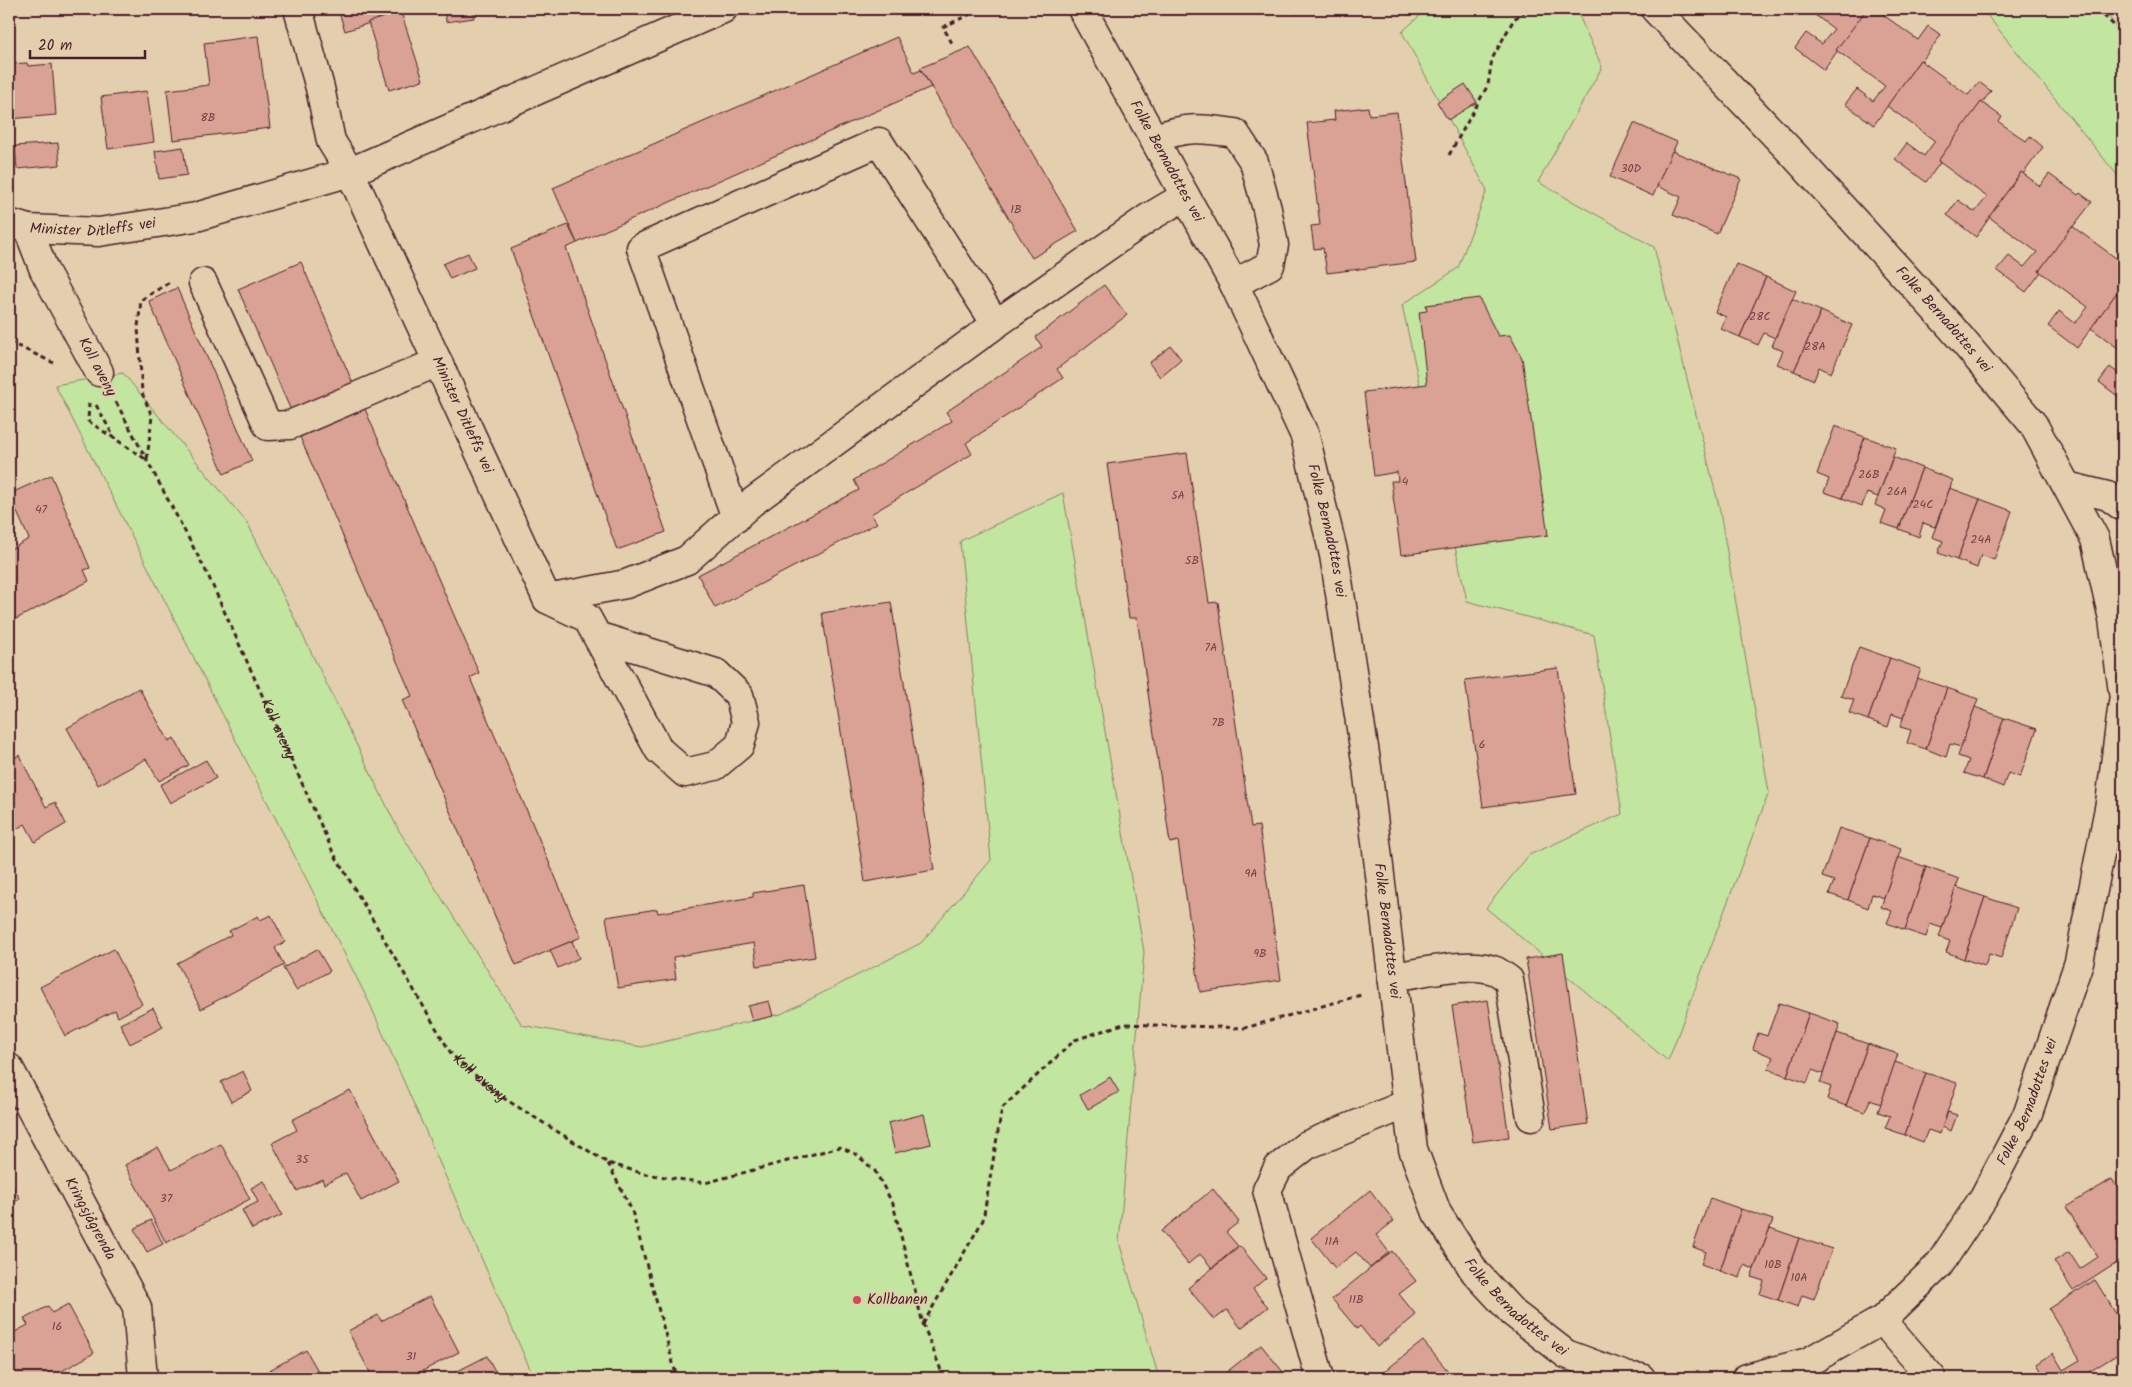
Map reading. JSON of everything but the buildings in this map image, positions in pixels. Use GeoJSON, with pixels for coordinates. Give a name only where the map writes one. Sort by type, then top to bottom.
{"type":"FeatureCollection","features":[{"type":"Feature","properties":{"kind":"street","name":"Minister Ditleffs vei"},"geometry":{"type":"LineString","coordinates":[[298,9],[320,88],[331,141],[350,172],[547,599]]}},
{"type":"Feature","properties":{"kind":"street","name":"Minister Ditleffs vei"},"geometry":{"type":"LineString","coordinates":[[18,226],[99,232],[196,217],[350,172],[723,9]]}},
{"type":"Feature","properties":{"kind":"street","name":"Folke Bernadottes vei"},"geometry":{"type":"LineString","coordinates":[[1082,9],[1234,284],[1305,436],[1334,555],[1367,767],[1414,1149],[1437,1213],[1475,1272],[1513,1313],[1566,1354],[1628,1377],[1641,1378]]}},
{"type":"Feature","properties":{"kind":"street","name":"Folke Bernadottes vei"},"geometry":{"type":"LineString","coordinates":[[1655,9],[1794,156],[1952,328],[2033,424],[2096,539],[2113,619],[2123,692]]}},
{"type":"Feature","properties":{"kind":"street"},"geometry":{"type":"LineString","coordinates":[[1154,139],[1173,131],[1202,128],[1235,133],[1254,162],[1267,209],[1274,245],[1270,264],[1234,284]]}},
{"type":"Feature","properties":{"kind":"street"},"geometry":{"type":"LineString","coordinates":[[736,518],[641,248],[879,142],[996,324]]}},
{"type":"Feature","properties":{"kind":"street"},"geometry":{"type":"LineString","coordinates":[[547,599],[626,584],[687,560],[752,503],[996,324],[1148,218],[1185,196]]}},
{"type":"Feature","properties":{"kind":"street","name":"Koll aveny"},"geometry":{"type":"LineString","coordinates":[[18,226],[44,270],[95,382]]}},
{"type":"Feature","properties":{"kind":"street"},"geometry":{"type":"LineString","coordinates":[[190,281],[268,426],[290,425],[438,362]]}},
{"type":"Feature","properties":{"kind":"street"},"geometry":{"type":"LineString","coordinates":[[2067,486],[2108,496],[2123,507]]}},
{"type":"Feature","properties":{"kind":"street"},"geometry":{"type":"LineString","coordinates":[[547,599],[587,618],[596,636],[659,750],[685,773],[715,766],[740,745],[746,722],[739,694],[716,673],[596,636]]}},
{"type":"Feature","properties":{"kind":"street","name":"Folke Bernadottes vei"},"geometry":{"type":"LineString","coordinates":[[1747,1378],[1808,1362],[1882,1320],[1939,1265],[1984,1197],[2028,1114],[2079,962],[2110,803],[2123,702]]}},
{"type":"Feature","properties":{"kind":"street"},"geometry":{"type":"LineString","coordinates":[[1392,982],[1448,969],[1477,967],[1496,971],[1509,980],[1531,1117]]}},
{"type":"Feature","properties":{"kind":"street","name":"Kringsjågrenda"},"geometry":{"type":"LineString","coordinates":[[9,1068],[136,1307],[143,1378]]}},
{"type":"Feature","properties":{"kind":"street"},"geometry":{"type":"LineString","coordinates":[[1320,1378],[1266,1190],[1278,1168],[1307,1145],[1407,1104]]}},
{"type":"Feature","properties":{"kind":"street"},"geometry":{"type":"LineString","coordinates":[[1882,1320],[1932,1378]]}},
{"type":"Feature","properties":{"kind":"path"},"geometry":{"type":"LineString","coordinates":[[952,43],[943,27],[981,9]]}},
{"type":"Feature","properties":{"kind":"path"},"geometry":{"type":"LineString","coordinates":[[1450,155],[1488,85],[1492,59],[1514,19],[1528,9]]}},
{"type":"Feature","properties":{"kind":"path"},"geometry":{"type":"LineString","coordinates":[[2097,9],[2123,34]]}},
{"type":"Feature","properties":{"kind":"path"},"geometry":{"type":"LineString","coordinates":[[95,382],[88,421],[147,460],[152,416],[142,392],[138,328],[141,300],[190,281]]}},
{"type":"Feature","properties":{"kind":"path"},"geometry":{"type":"LineString","coordinates":[[9,342],[58,365]]}},
{"type":"Feature","properties":{"kind":"path"},"geometry":{"type":"LineString","coordinates":[[95,382],[106,425],[115,440]]}},
{"type":"Feature","properties":{"kind":"path","name":"Koll aveny"},"geometry":{"type":"LineString","coordinates":[[95,382],[147,460],[207,573],[333,852],[452,1054],[497,1094],[608,1163],[645,1174],[705,1182],[840,1147],[856,1154],[875,1171],[893,1204],[923,1324],[944,1378]]}},
{"type":"Feature","properties":{"kind":"path"},"geometry":{"type":"LineString","coordinates":[[923,1324],[983,1220],[1002,1108],[1075,1040],[1123,1024],[1245,1028],[1392,982]]}},
{"type":"Feature","properties":{"kind":"path"},"geometry":{"type":"LineString","coordinates":[[608,1163],[632,1211],[677,1378]]}},
{"type":"Feature","properties":{"kind":"green space"},"geometry":{"type":"Polygon","coordinates":[[[1427,9],[1576,9],[1602,67],[1538,182],[1654,247],[1719,506],[1769,792],[1668,1061],[1486,908],[1529,855],[1622,814],[1594,635],[1467,601],[1402,305],[1458,268],[1487,190],[1402,32],[1427,9]]]}},
{"type":"Feature","properties":{"kind":"green space"},"geometry":{"type":"Polygon","coordinates":[[[1982,9],[2104,9],[2117,29],[2123,30],[2123,182],[1982,9]]]}},
{"type":"Feature","properties":{"kind":"green space"},"geometry":{"type":"Polygon","coordinates":[[[123,373],[248,524],[398,829],[522,1025],[642,1047],[781,1014],[921,943],[991,860],[960,541],[1063,493],[1144,952],[1119,1242],[1159,1378],[534,1378],[369,1002],[55,385],[123,373]]]}},
{"type":"Feature","properties":{"kind":"place","name":"Kollbanen"},"geometry":{"type":"Point","coordinates":[857,1300]}}]}
